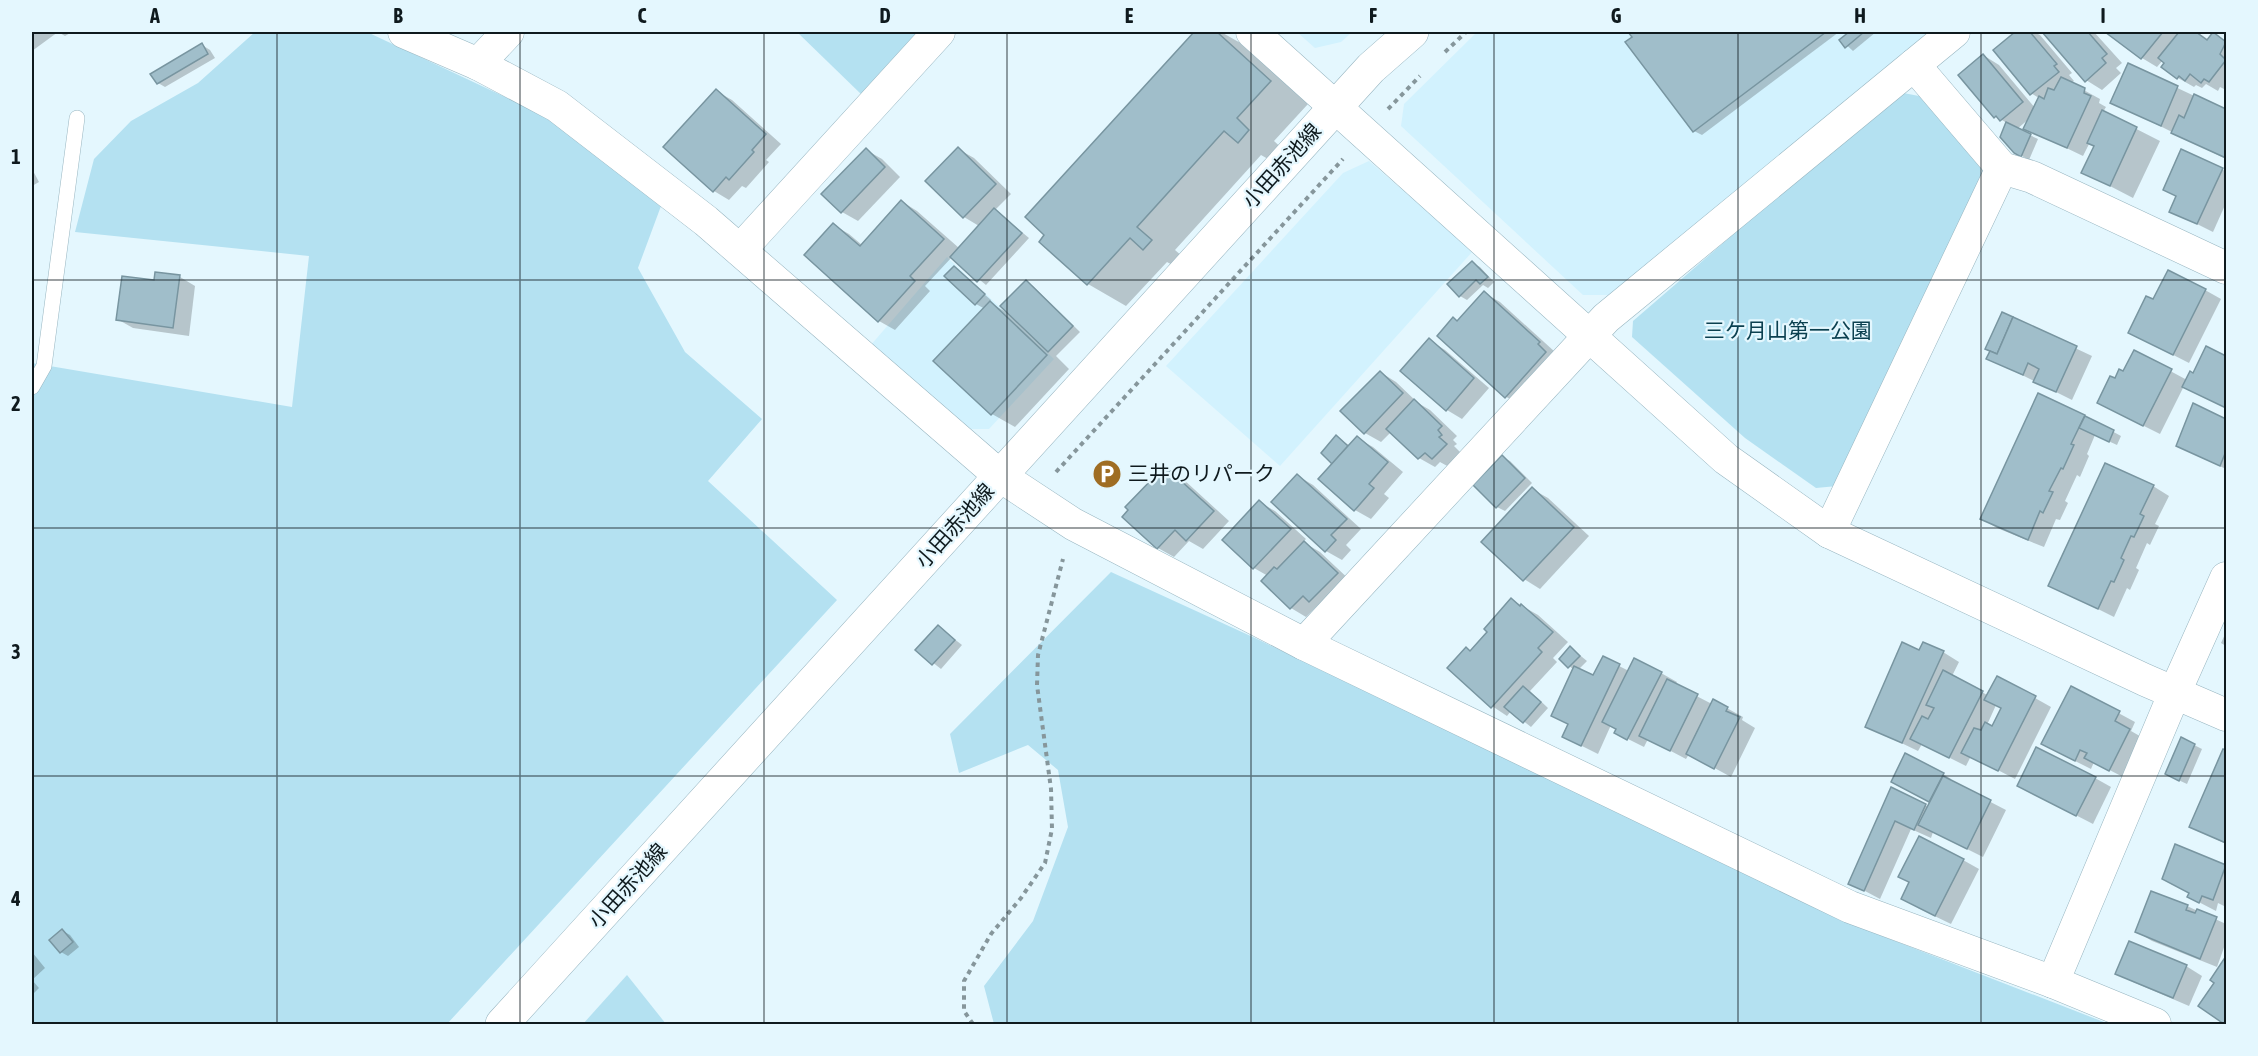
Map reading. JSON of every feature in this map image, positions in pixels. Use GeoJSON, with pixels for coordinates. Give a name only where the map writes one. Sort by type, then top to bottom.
{"type":"FeatureCollection","features":[{"type":"Feature","properties":{"kind":"street"},"geometry":{"type":"LineString","coordinates":[[404,32],[478,64],[557,106],[706,221],[1000,476],[1073,524],[1304,644],[1850,908],[2053,982],[2155,1024]]}},
{"type":"Feature","properties":{"kind":"street"},"geometry":{"type":"LineString","coordinates":[[478,64],[508,32]]}},
{"type":"Feature","properties":{"kind":"street"},"geometry":{"type":"LineString","coordinates":[[740,250],[939,32]]}},
{"type":"Feature","properties":{"kind":"street"},"geometry":{"type":"LineString","coordinates":[[1252,32],[1726,459],[1828,532],[2226,715]]}},
{"type":"Feature","properties":{"kind":"street","name":"小田赤池線"},"geometry":{"type":"LineString","coordinates":[[502,1024],[1335,107],[1371,68],[1412,32]]}},
{"type":"Feature","properties":{"kind":"street"},"geometry":{"type":"LineString","coordinates":[[1304,644],[1606,318],[1954,32]]}},
{"type":"Feature","properties":{"kind":"street"},"geometry":{"type":"LineString","coordinates":[[1914,65],[2002,168],[2032,177],[2226,268]]}},
{"type":"Feature","properties":{"kind":"street"},"geometry":{"type":"LineString","coordinates":[[1828,532],[2002,168]]}},
{"type":"Feature","properties":{"kind":"street"},"geometry":{"type":"LineString","coordinates":[[2053,982],[2175,692],[2226,578]]}},
{"type":"Feature","properties":{"kind":"lane"},"geometry":{"type":"LineString","coordinates":[[32,387],[44,366],[77,118]]}},
{"type":"Feature","properties":{"kind":"path"},"geometry":{"type":"LineString","coordinates":[[1054,475],[1343,158]]}},
{"type":"Feature","properties":{"kind":"path"},"geometry":{"type":"LineString","coordinates":[[974,1024],[964,1011],[964,981],[991,934],[1045,863],[1052,829],[1050,789],[1037,685],[1038,655],[1073,524]]}},
{"type":"Feature","properties":{"kind":"shaded area"},"geometry":{"type":"Polygon","coordinates":[[[1297,32],[1352,32],[1341,42],[1315,48],[1297,32]]]}},
{"type":"Feature","properties":{"kind":"shaded area"},"geometry":{"type":"Polygon","coordinates":[[[1477,32],[1928,32],[1615,295],[1583,295],[1401,126],[1404,104],[1477,32]]]}},
{"type":"Feature","properties":{"kind":"shaded area"},"geometry":{"type":"Polygon","coordinates":[[[1369,161],[1473,251],[1280,466],[1166,366],[1343,173],[1369,161]]]}},
{"type":"Feature","properties":{"kind":"shaded area"},"geometry":{"type":"Polygon","coordinates":[[[947,257],[1054,359],[989,429],[971,429],[870,346],[947,257]]]}},
{"type":"Feature","properties":{"kind":"green space"},"geometry":{"type":"Polygon","coordinates":[[[255,32],[367,32],[550,118],[661,206],[638,268],[685,352],[762,419],[708,481],[837,600],[447,1024],[32,1024],[32,363],[292,407],[309,256],[75,232],[94,159],[131,121],[198,83],[255,32]]]}},
{"type":"Feature","properties":{"kind":"green space"},"geometry":{"type":"Polygon","coordinates":[[[797,32],[919,32],[862,95],[797,32]]]}},
{"type":"Feature","properties":{"kind":"green space","name":"三ケ月山第一公園"},"geometry":{"type":"Polygon","coordinates":[[[1898,92],[1919,96],[1980,163],[1981,177],[1837,486],[1816,488],[1745,438],[1632,337],[1633,321],[1898,92]]]}},
{"type":"Feature","properties":{"kind":"green space"},"geometry":{"type":"Polygon","coordinates":[[[1111,572],[1255,638],[1841,920],[2109,1024],[994,1024],[984,986],[1033,921],[1068,827],[1058,770],[1028,745],[959,773],[950,734],[1111,572]]]}},
{"type":"Feature","properties":{"kind":"green space"},"geometry":{"type":"Polygon","coordinates":[[[627,975],[666,1024],[583,1024],[627,975]]]}},
{"type":"Feature","properties":{"kind":"building"},"geometry":{"type":"Polygon","coordinates":[[[1194,32],[1217,32],[1271,81],[1237,118],[1249,130],[1238,143],[1224,131],[1137,227],[1152,240],[1143,250],[1130,238],[1087,285],[1039,242],[1044,235],[1025,217],[1194,32]]]}},
{"type":"Feature","properties":{"kind":"building"},"geometry":{"type":"Polygon","coordinates":[[[1628,32],[1826,32],[1693,132],[1625,42],[1632,37],[1628,32]]]}},
{"type":"Feature","properties":{"kind":"building"},"geometry":{"type":"Polygon","coordinates":[[[1849,32],[1864,32],[1845,48],[1839,40],[1849,32]]]}},
{"type":"Feature","properties":{"kind":"building"},"geometry":{"type":"Polygon","coordinates":[[[2015,32],[2030,32],[2057,64],[2054,66],[2059,72],[2030,95],[1993,50],[2015,32]]]}},
{"type":"Feature","properties":{"kind":"building"},"geometry":{"type":"Polygon","coordinates":[[[2042,32],[2088,32],[2107,54],[2102,58],[2106,63],[2085,82],[2042,32]]]}},
{"type":"Feature","properties":{"kind":"building"},"geometry":{"type":"Polygon","coordinates":[[[2105,32],[2163,32],[2141,59],[2105,32]]]}},
{"type":"Feature","properties":{"kind":"building"},"geometry":{"type":"Polygon","coordinates":[[[2179,32],[2196,32],[2207,40],[2213,32],[2226,42],[2220,54],[2226,60],[2209,82],[2204,79],[2201,83],[2190,74],[2185,81],[2179,76],[2177,79],[2161,67],[2164,63],[2158,58],[2179,32]]]}},
{"type":"Feature","properties":{"kind":"building"},"geometry":{"type":"Polygon","coordinates":[[[202,43],[208,54],[157,84],[150,74],[202,43]]]}},
{"type":"Feature","properties":{"kind":"building"},"geometry":{"type":"Polygon","coordinates":[[[1983,54],[2023,102],[2000,121],[1996,116],[1994,118],[1958,75],[1983,54]]]}},
{"type":"Feature","properties":{"kind":"building"},"geometry":{"type":"Polygon","coordinates":[[[2128,63],[2178,86],[2161,126],[2110,103],[2128,63]]]}},
{"type":"Feature","properties":{"kind":"building"},"geometry":{"type":"Polygon","coordinates":[[[2061,77],[2085,88],[2084,93],[2091,96],[2067,148],[2023,129],[2039,96],[2044,99],[2048,88],[2054,90],[2061,77]]]}},
{"type":"Feature","properties":{"kind":"building"},"geometry":{"type":"Polygon","coordinates":[[[716,89],[766,134],[752,150],[754,152],[729,180],[726,177],[713,192],[663,147],[716,89]]]}},
{"type":"Feature","properties":{"kind":"building"},"geometry":{"type":"Polygon","coordinates":[[[2194,94],[2226,109],[2226,158],[2171,133],[2179,115],[2184,118],[2194,94]]]}},
{"type":"Feature","properties":{"kind":"building"},"geometry":{"type":"Polygon","coordinates":[[[2102,110],[2137,127],[2110,186],[2081,173],[2094,146],[2087,143],[2102,110]]]}},
{"type":"Feature","properties":{"kind":"building"},"geometry":{"type":"Polygon","coordinates":[[[2006,122],[2031,134],[2021,157],[2014,153],[2000,137],[2006,122]]]}},
{"type":"Feature","properties":{"kind":"building"},"geometry":{"type":"Polygon","coordinates":[[[958,147],[996,184],[963,218],[925,181],[958,147]]]}},
{"type":"Feature","properties":{"kind":"building"},"geometry":{"type":"Polygon","coordinates":[[[866,148],[885,167],[841,213],[821,194],[866,148]]]}},
{"type":"Feature","properties":{"kind":"building"},"geometry":{"type":"Polygon","coordinates":[[[2181,149],[2223,168],[2197,224],[2169,212],[2176,196],[2163,190],[2181,149]]]}},
{"type":"Feature","properties":{"kind":"building"},"geometry":{"type":"Polygon","coordinates":[[[901,200],[944,239],[910,276],[915,281],[878,322],[804,255],[833,223],[860,246],[901,200]]]}},
{"type":"Feature","properties":{"kind":"building"},"geometry":{"type":"Polygon","coordinates":[[[994,208],[1022,233],[977,282],[950,257],[994,208]]]}},
{"type":"Feature","properties":{"kind":"building"},"geometry":{"type":"Polygon","coordinates":[[[1472,261],[1488,277],[1480,284],[1476,280],[1459,297],[1447,284],[1472,261]]]}},
{"type":"Feature","properties":{"kind":"building"},"geometry":{"type":"Polygon","coordinates":[[[954,266],[985,294],[975,305],[944,276],[954,266]]]}},
{"type":"Feature","properties":{"kind":"building"},"geometry":{"type":"Polygon","coordinates":[[[2168,270],[2206,289],[2173,355],[2128,333],[2146,296],[2153,299],[2168,270]]]}},
{"type":"Feature","properties":{"kind":"building"},"geometry":{"type":"Polygon","coordinates":[[[155,272],[180,275],[173,328],[116,320],[122,276],[154,280],[155,272]]]}},
{"type":"Feature","properties":{"kind":"building"},"geometry":{"type":"Polygon","coordinates":[[[1026,280],[1073,326],[1048,352],[1000,306],[1026,280]]]}},
{"type":"Feature","properties":{"kind":"building"},"geometry":{"type":"Polygon","coordinates":[[[1484,291],[1540,342],[1538,344],[1546,352],[1505,398],[1437,336],[1453,317],[1457,321],[1484,291]]]}},
{"type":"Feature","properties":{"kind":"building"},"geometry":{"type":"Polygon","coordinates":[[[990,301],[1047,355],[991,415],[933,361],[990,301]]]}},
{"type":"Feature","properties":{"kind":"building"},"geometry":{"type":"Polygon","coordinates":[[[2002,312],[2013,317],[1997,354],[1985,349],[2002,312]]]}},
{"type":"Feature","properties":{"kind":"building"},"geometry":{"type":"Polygon","coordinates":[[[2013,317],[2077,346],[2056,392],[2033,382],[2039,369],[2028,363],[2023,375],[1986,359],[1990,351],[1997,354],[2013,317]]]}},
{"type":"Feature","properties":{"kind":"building"},"geometry":{"type":"Polygon","coordinates":[[[1429,338],[1474,378],[1446,411],[1400,371],[1429,338]]]}},
{"type":"Feature","properties":{"kind":"building"},"geometry":{"type":"Polygon","coordinates":[[[2206,346],[2226,356],[2226,408],[2182,387],[2190,371],[2193,373],[2206,346]]]}},
{"type":"Feature","properties":{"kind":"building"},"geometry":{"type":"Polygon","coordinates":[[[2134,350],[2172,369],[2143,426],[2097,403],[2110,376],[2115,378],[2119,369],[2123,371],[2134,350]]]}},
{"type":"Feature","properties":{"kind":"building"},"geometry":{"type":"Polygon","coordinates":[[[1380,371],[1403,393],[1364,434],[1340,411],[1380,371]]]}},
{"type":"Feature","properties":{"kind":"building"},"geometry":{"type":"Polygon","coordinates":[[[2038,393],[2085,415],[2071,444],[2074,445],[2063,469],[2061,468],[2049,491],[2053,492],[2043,513],[2040,511],[2028,540],[1980,519],[2038,393]]]}},
{"type":"Feature","properties":{"kind":"building"},"geometry":{"type":"Polygon","coordinates":[[[1414,399],[1442,426],[1438,430],[1442,435],[1439,437],[1447,444],[1432,459],[1425,453],[1418,459],[1386,429],[1414,399]]]}},
{"type":"Feature","properties":{"kind":"building"},"geometry":{"type":"Polygon","coordinates":[[[2193,403],[2226,419],[2226,451],[2220,466],[2176,446],[2193,403]]]}},
{"type":"Feature","properties":{"kind":"building"},"geometry":{"type":"Polygon","coordinates":[[[2085,416],[2114,430],[2109,442],[2079,428],[2085,416]]]}},
{"type":"Feature","properties":{"kind":"building"},"geometry":{"type":"Polygon","coordinates":[[[1336,435],[1348,446],[1332,464],[1321,453],[1336,435]]]}},
{"type":"Feature","properties":{"kind":"building"},"geometry":{"type":"Polygon","coordinates":[[[1357,436],[1388,462],[1369,484],[1374,488],[1354,511],[1318,479],[1357,436]]]}},
{"type":"Feature","properties":{"kind":"building"},"geometry":{"type":"Polygon","coordinates":[[[1502,455],[1525,478],[1496,508],[1473,485],[1502,455]]]}},
{"type":"Feature","properties":{"kind":"building"},"geometry":{"type":"Polygon","coordinates":[[[2105,463],[2154,485],[2140,514],[2144,516],[2134,537],[2131,536],[2121,558],[2124,560],[2098,609],[2048,586],[2105,463]]]}},
{"type":"Feature","properties":{"kind":"building"},"geometry":{"type":"Polygon","coordinates":[[[1167,468],[1214,511],[1186,541],[1175,530],[1157,549],[1122,517],[1128,510],[1125,507],[1158,473],[1161,475],[1167,468]]]}},
{"type":"Feature","properties":{"kind":"building"},"geometry":{"type":"Polygon","coordinates":[[[1297,474],[1347,519],[1331,535],[1336,540],[1325,552],[1271,502],[1297,474]]]}},
{"type":"Feature","properties":{"kind":"building"},"geometry":{"type":"Polygon","coordinates":[[[1532,487],[1574,527],[1523,581],[1481,542],[1532,487]]]}},
{"type":"Feature","properties":{"kind":"building"},"geometry":{"type":"Polygon","coordinates":[[[1259,500],[1291,529],[1253,569],[1222,540],[1259,500]]]}},
{"type":"Feature","properties":{"kind":"building"},"geometry":{"type":"Polygon","coordinates":[[[1304,541],[1338,573],[1309,602],[1303,596],[1290,609],[1261,581],[1274,567],[1277,569],[1304,541]]]}},
{"type":"Feature","properties":{"kind":"building"},"geometry":{"type":"Polygon","coordinates":[[[1511,598],[1553,632],[1538,648],[1542,652],[1491,708],[1447,668],[1466,647],[1470,651],[1487,632],[1484,629],[1511,598]]]}},
{"type":"Feature","properties":{"kind":"building"},"geometry":{"type":"Polygon","coordinates":[[[938,625],[955,640],[932,665],[915,650],[938,625]]]}},
{"type":"Feature","properties":{"kind":"building"},"geometry":{"type":"Polygon","coordinates":[[[1902,642],[1919,650],[1923,642],[1944,651],[1902,743],[1865,727],[1902,642]]]}},
{"type":"Feature","properties":{"kind":"building"},"geometry":{"type":"Polygon","coordinates":[[[1570,646],[1580,656],[1568,668],[1559,659],[1570,646]]]}},
{"type":"Feature","properties":{"kind":"building"},"geometry":{"type":"Polygon","coordinates":[[[1603,656],[1620,664],[1581,746],[1562,737],[1568,724],[1551,716],[1574,666],[1593,675],[1603,656]]]}},
{"type":"Feature","properties":{"kind":"building"},"geometry":{"type":"Polygon","coordinates":[[[1634,658],[1662,672],[1627,740],[1614,733],[1616,729],[1602,722],[1634,658]]]}},
{"type":"Feature","properties":{"kind":"building"},"geometry":{"type":"Polygon","coordinates":[[[1943,670],[1983,691],[1949,758],[1910,739],[1922,716],[1928,719],[1934,708],[1926,705],[1943,670]]]}},
{"type":"Feature","properties":{"kind":"building"},"geometry":{"type":"Polygon","coordinates":[[[1997,676],[2036,696],[1998,771],[1961,753],[1974,728],[1981,730],[1985,722],[1992,726],[2001,708],[1984,700],[1997,676]]]}},
{"type":"Feature","properties":{"kind":"building"},"geometry":{"type":"Polygon","coordinates":[[[1667,679],[1698,694],[1670,751],[1639,736],[1667,679]]]}},
{"type":"Feature","properties":{"kind":"building"},"geometry":{"type":"Polygon","coordinates":[[[1523,686],[1541,702],[1523,723],[1504,707],[1523,686]]]}},
{"type":"Feature","properties":{"kind":"building"},"geometry":{"type":"Polygon","coordinates":[[[2071,686],[2120,711],[2115,721],[2130,729],[2109,771],[2084,758],[2087,753],[2080,750],[2075,761],[2041,744],[2071,686]]]}},
{"type":"Feature","properties":{"kind":"building"},"geometry":{"type":"Polygon","coordinates":[[[1713,699],[1728,707],[1726,711],[1740,717],[1714,769],[1686,754],[1713,699]]]}},
{"type":"Feature","properties":{"kind":"building"},"geometry":{"type":"Polygon","coordinates":[[[2181,737],[2195,744],[2179,781],[2165,774],[2181,737]]]}},
{"type":"Feature","properties":{"kind":"building"},"geometry":{"type":"Polygon","coordinates":[[[2036,747],[2096,777],[2076,816],[2017,786],[2036,747]]]}},
{"type":"Feature","properties":{"kind":"building"},"geometry":{"type":"Polygon","coordinates":[[[2223,749],[2226,750],[2226,843],[2189,827],[2223,749]]]}},
{"type":"Feature","properties":{"kind":"building"},"geometry":{"type":"Polygon","coordinates":[[[1905,753],[1944,773],[1929,802],[1891,782],[1905,753]]]}},
{"type":"Feature","properties":{"kind":"building"},"geometry":{"type":"Polygon","coordinates":[[[1943,776],[1991,800],[1967,849],[1918,825],[1943,776]]]}},
{"type":"Feature","properties":{"kind":"building"},"geometry":{"type":"Polygon","coordinates":[[[1891,787],[1926,804],[1914,830],[1895,821],[1864,891],[1848,884],[1891,787]]]}},
{"type":"Feature","properties":{"kind":"building"},"geometry":{"type":"Polygon","coordinates":[[[1919,836],[1964,859],[1935,916],[1901,899],[1909,882],[1898,877],[1919,836]]]}},
{"type":"Feature","properties":{"kind":"building"},"geometry":{"type":"Polygon","coordinates":[[[2175,844],[2226,865],[2213,900],[2202,896],[2199,903],[2187,897],[2189,893],[2162,879],[2175,844]]]}},
{"type":"Feature","properties":{"kind":"building"},"geometry":{"type":"Polygon","coordinates":[[[2151,891],[2188,905],[2186,910],[2195,913],[2197,909],[2217,917],[2200,959],[2135,932],[2151,891]]]}},
{"type":"Feature","properties":{"kind":"building"},"geometry":{"type":"Polygon","coordinates":[[[62,929],[73,942],[60,953],[49,940],[62,929]]]}},
{"type":"Feature","properties":{"kind":"building"},"geometry":{"type":"Polygon","coordinates":[[[2129,941],[2187,965],[2173,998],[2115,974],[2129,941]]]}},
{"type":"Feature","properties":{"kind":"building"},"geometry":{"type":"Polygon","coordinates":[[[2226,956],[2226,1024],[2224,1024],[2198,1006],[2214,983],[2210,980],[2226,956]]]}},
{"type":"Feature","properties":{"kind":"place","name":"三井のリパーク"},"geometry":{"type":"Point","coordinates":[1107,474]}}]}
